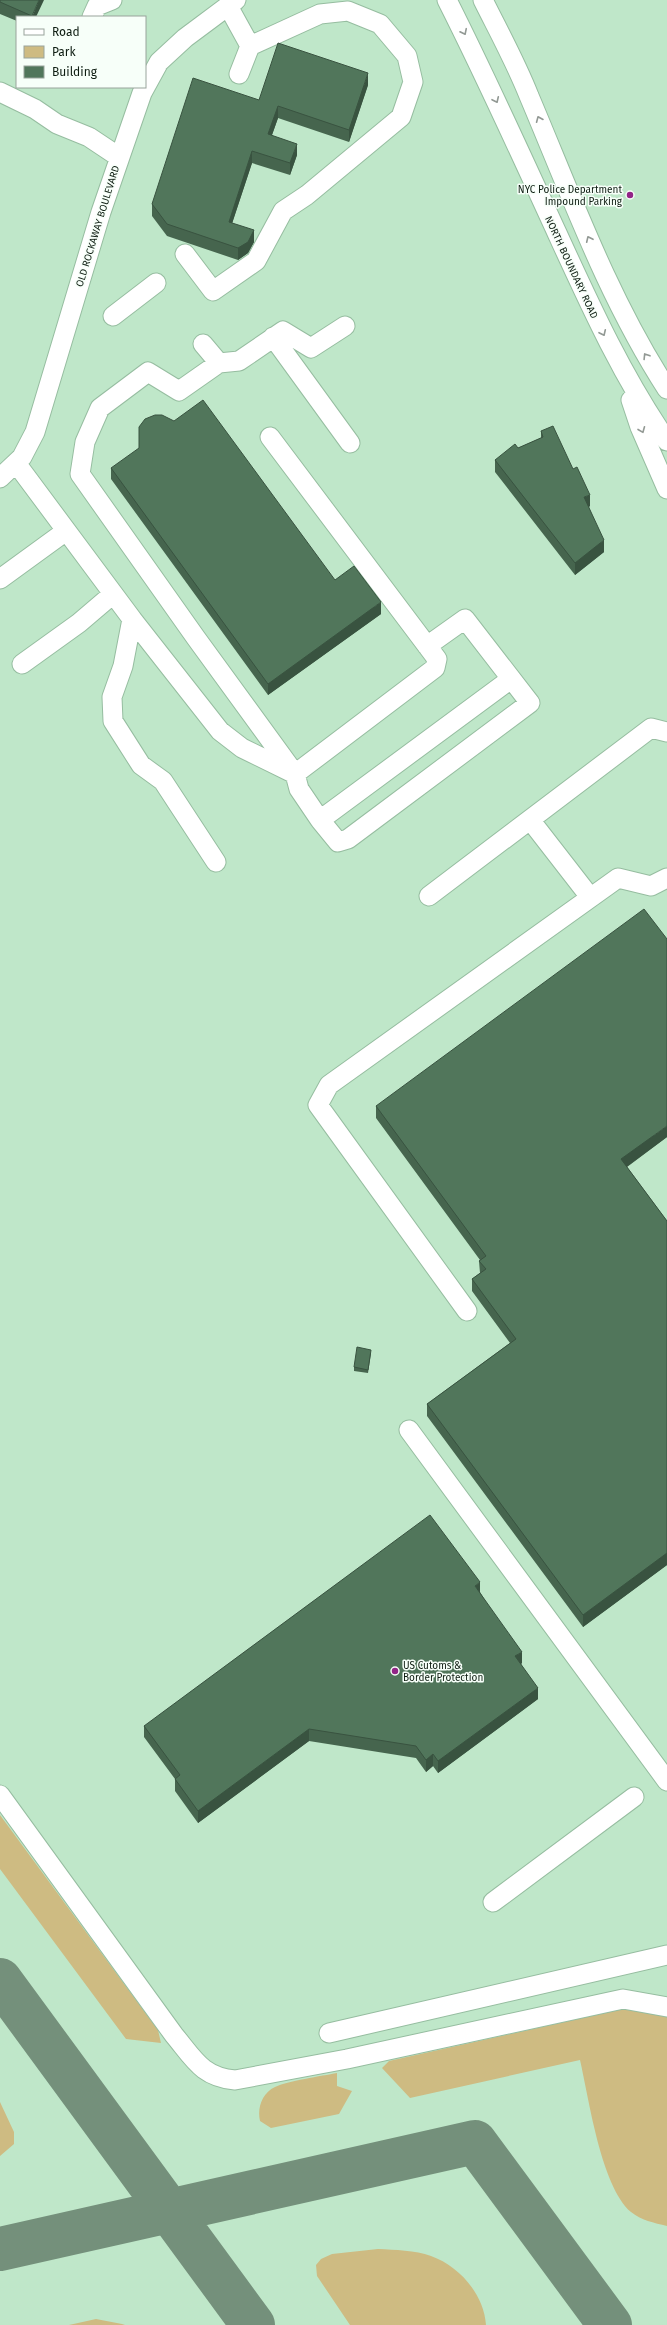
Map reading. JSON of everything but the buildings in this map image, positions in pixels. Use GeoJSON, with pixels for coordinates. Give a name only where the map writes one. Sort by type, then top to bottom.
{"type":"FeatureCollection","features":[{"type":"Feature","properties":{"kind":"street"},"geometry":{"type":"LineString","coordinates":[[92,16],[97,6],[112,0]]}},
{"type":"Feature","properties":{"kind":"street","name":"NORTH BOUNDARY ROAD"},"geometry":{"type":"LineString","coordinates":[[448,0],[480,65],[620,367],[667,441]]}},
{"type":"Feature","properties":{"kind":"street"},"geometry":{"type":"LineString","coordinates":[[483,0],[528,93],[582,223],[624,314],[639,344],[667,389]]}},
{"type":"Feature","properties":{"kind":"street"},"geometry":{"type":"LineString","coordinates":[[232,3],[250,46]]}},
{"type":"Feature","properties":{"kind":"street","name":"OLD ROCKAWAY BOULEVARD"},"geometry":{"type":"LineString","coordinates":[[146,86],[159,62],[185,38],[232,3]]}},
{"type":"Feature","properties":{"kind":"street"},"geometry":{"type":"LineString","coordinates":[[185,254],[214,291],[256,261],[283,211],[307,195],[401,117],[413,82],[407,56],[380,24],[348,11],[320,14],[250,46],[239,74]]}},
{"type":"Feature","properties":{"kind":"street","name":"OLD ROCKAWAY BOULEVARD"},"geometry":{"type":"LineString","coordinates":[[0,478],[22,458],[35,432],[119,157],[145,88]]}},
{"type":"Feature","properties":{"kind":"street"},"geometry":{"type":"LineString","coordinates":[[0,92],[35,109],[58,124],[89,137],[119,157]]}},
{"type":"Feature","properties":{"kind":"street"},"geometry":{"type":"LineString","coordinates":[[114,316],[156,283]]}},
{"type":"Feature","properties":{"kind":"street"},"geometry":{"type":"LineString","coordinates":[[345,326],[311,348],[283,331],[239,361],[219,363],[179,391],[148,372],[100,408],[85,442],[80,474],[196,638],[295,774],[299,789],[320,820],[338,842],[348,839],[530,702],[466,619],[428,646]]}},
{"type":"Feature","properties":{"kind":"street"},"geometry":{"type":"LineString","coordinates":[[273,337],[350,443]]}},
{"type":"Feature","properties":{"kind":"street"},"geometry":{"type":"LineString","coordinates":[[203,344],[219,363]]}},
{"type":"Feature","properties":{"kind":"street"},"geometry":{"type":"LineString","coordinates":[[620,367],[640,427],[667,489]]}},
{"type":"Feature","properties":{"kind":"street"},"geometry":{"type":"LineString","coordinates":[[270,437],[437,659],[435,668],[295,774]]}},
{"type":"Feature","properties":{"kind":"street"},"geometry":{"type":"LineString","coordinates":[[16,463],[132,619],[220,731],[242,748],[295,774]]}},
{"type":"Feature","properties":{"kind":"street"},"geometry":{"type":"LineString","coordinates":[[0,579],[66,531]]}},
{"type":"Feature","properties":{"kind":"street"},"geometry":{"type":"LineString","coordinates":[[22,664],[79,623],[114,594]]}},
{"type":"Feature","properties":{"kind":"street"},"geometry":{"type":"LineString","coordinates":[[132,619],[123,666],[112,697],[113,721],[141,765],[163,781],[216,862]]}},
{"type":"Feature","properties":{"kind":"street"},"geometry":{"type":"LineString","coordinates":[[320,820],[511,679]]}},
{"type":"Feature","properties":{"kind":"street"},"geometry":{"type":"LineString","coordinates":[[430,896],[651,728],[667,732]]}},
{"type":"Feature","properties":{"kind":"street"},"geometry":{"type":"LineString","coordinates":[[531,820],[590,897]]}},
{"type":"Feature","properties":{"kind":"street"},"geometry":{"type":"LineString","coordinates":[[467,1311],[318,1105],[329,1085],[618,878],[651,886],[667,878]]}},
{"type":"Feature","properties":{"kind":"street"},"geometry":{"type":"LineString","coordinates":[[409,1430],[667,1781]]}},
{"type":"Feature","properties":{"kind":"street"},"geometry":{"type":"LineString","coordinates":[[0,1795],[170,2029],[201,2068],[217,2079],[235,2080],[340,2060],[623,1999],[667,2007]]}},
{"type":"Feature","properties":{"kind":"street"},"geometry":{"type":"LineString","coordinates":[[493,1902],[634,1797]]}},
{"type":"Feature","properties":{"kind":"street"},"geometry":{"type":"LineString","coordinates":[[329,2032],[667,1955]]}},
{"type":"Feature","properties":{"kind":"green space"},"geometry":{"type":"Polygon","coordinates":[[[0,1815],[158,2030],[161,2043],[126,2039],[0,1869],[0,1815]]]}},
{"type":"Feature","properties":{"kind":"green space"},"geometry":{"type":"Polygon","coordinates":[[[627,2008],[667,2016],[667,2226],[643,2219],[631,2212],[621,2200],[612,2183],[604,2163],[592,2118],[580,2060],[410,2098],[382,2068],[389,2061],[627,2008]]]}},
{"type":"Feature","properties":{"kind":"green space"},"geometry":{"type":"Polygon","coordinates":[[[337,2073],[337,2086],[352,2091],[339,2114],[271,2128],[260,2121],[260,2106],[264,2097],[270,2090],[280,2085],[337,2073]]]}},
{"type":"Feature","properties":{"kind":"green space"},"geometry":{"type":"Polygon","coordinates":[[[0,2102],[14,2132],[14,2144],[0,2156],[0,2102]]]}},
{"type":"Feature","properties":{"kind":"green space"},"geometry":{"type":"Polygon","coordinates":[[[378,2249],[425,2254],[451,2267],[460,2274],[475,2292],[484,2314],[486,2325],[350,2325],[317,2276],[316,2265],[321,2259],[332,2254],[378,2249]]]}},
{"type":"Feature","properties":{"kind":"green space"},"geometry":{"type":"Polygon","coordinates":[[[96,2319],[122,2324],[125,2325],[69,2325],[96,2319]]]}},
{"type":"Feature","properties":{"kind":"taxiway"},"geometry":{"type":"LineString","coordinates":[[0,1980],[253,2325]]}},
{"type":"Feature","properties":{"kind":"taxiway"},"geometry":{"type":"LineString","coordinates":[[0,2249],[475,2142],[610,2325]]}},
{"type":"Feature","properties":{"kind":"place","name":"NYC Police Department Impound Parking"},"geometry":{"type":"Point","coordinates":[630,195]}},
{"type":"Feature","properties":{"kind":"place","name":"US Cutoms & Border Protection"},"geometry":{"type":"Point","coordinates":[395,1671]}}]}
